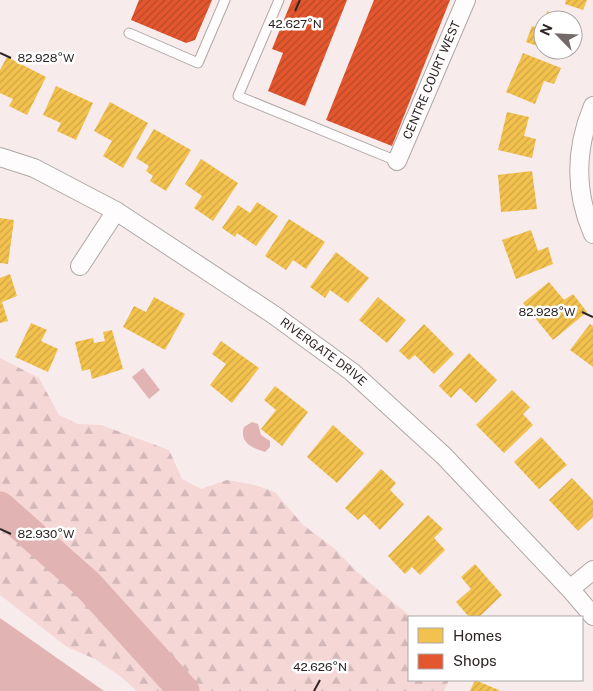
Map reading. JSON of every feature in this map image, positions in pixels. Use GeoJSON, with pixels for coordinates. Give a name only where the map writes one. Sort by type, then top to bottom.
{"type":"FeatureCollection","features":[{"type":"Feature","properties":{"kind":"street","name":"CENTRE COURT WEST"},"geometry":{"type":"LineString","coordinates":[[396,161],[466,0]]}},
{"type":"Feature","properties":{"kind":"street"},"geometry":{"type":"LineString","coordinates":[[593,106],[580,144],[578,174],[583,206],[593,234]]}},
{"type":"Feature","properties":{"kind":"street","name":"RIVERGATE DRIVE"},"geometry":{"type":"LineString","coordinates":[[0,157],[34,168],[116,212],[274,315],[359,378],[444,456],[570,588],[593,616]]}},
{"type":"Feature","properties":{"kind":"street"},"geometry":{"type":"LineString","coordinates":[[80,266],[116,212]]}},
{"type":"Feature","properties":{"kind":"street"},"geometry":{"type":"LineString","coordinates":[[570,588],[593,570]]}},
{"type":"Feature","properties":{"kind":"lane"},"geometry":{"type":"LineString","coordinates":[[129,33],[198,63],[224,0]]}},
{"type":"Feature","properties":{"kind":"lane"},"geometry":{"type":"LineString","coordinates":[[278,0],[238,96],[396,161]]}},
{"type":"Feature","properties":{"kind":"green space"},"geometry":{"type":"Polygon","coordinates":[[[0,358],[39,378],[59,415],[78,424],[101,425],[169,450],[182,479],[201,489],[227,480],[255,485],[275,492],[303,525],[334,548],[357,572],[410,616],[408,616],[408,681],[449,681],[444,691],[137,691],[120,676],[95,659],[67,647],[0,595],[0,358]]]}},
{"type":"Feature","properties":{"kind":"shaded area"},"geometry":{"type":"Polygon","coordinates":[[[143,368],[160,390],[149,399],[132,377],[143,368]]]}},
{"type":"Feature","properties":{"kind":"shaded area"},"geometry":{"type":"Polygon","coordinates":[[[252,422],[258,424],[261,435],[270,441],[270,447],[265,452],[248,444],[243,437],[244,427],[252,422]]]}},
{"type":"Feature","properties":{"kind":"shaded area"},"geometry":{"type":"Polygon","coordinates":[[[0,618],[104,691],[0,691],[0,618]]]}},
{"type":"Feature","properties":{"kind":"building: Homes"},"geometry":{"type":"Polygon","coordinates":[[[566,0],[587,0],[583,10],[565,4],[566,0]]]}},
{"type":"Feature","properties":{"kind":"building: Homes"},"geometry":{"type":"Polygon","coordinates":[[[533,26],[533,44],[526,42],[533,26]]]}},
{"type":"Feature","properties":{"kind":"building: Homes"},"geometry":{"type":"Polygon","coordinates":[[[523,53],[533,57],[533,60],[541,60],[561,68],[554,84],[544,81],[535,104],[506,92],[523,53]]]}},
{"type":"Feature","properties":{"kind":"building: Homes"},"geometry":{"type":"Polygon","coordinates":[[[7,57],[46,77],[27,115],[9,106],[13,99],[0,93],[0,70],[7,57]]]}},
{"type":"Feature","properties":{"kind":"building: Homes"},"geometry":{"type":"Polygon","coordinates":[[[56,86],[93,103],[76,140],[57,131],[61,123],[43,115],[56,86]]]}},
{"type":"Feature","properties":{"kind":"building: Homes"},"geometry":{"type":"Polygon","coordinates":[[[110,102],[148,123],[123,168],[103,156],[112,141],[94,131],[110,102]]]}},
{"type":"Feature","properties":{"kind":"building: Homes"},"geometry":{"type":"Polygon","coordinates":[[[507,112],[529,117],[524,136],[536,139],[532,158],[498,150],[507,112]]]}},
{"type":"Feature","properties":{"kind":"building: Homes"},"geometry":{"type":"Polygon","coordinates":[[[154,129],[191,150],[166,191],[150,181],[153,176],[146,171],[149,166],[136,158],[154,129]]]}},
{"type":"Feature","properties":{"kind":"building: Homes"},"geometry":{"type":"Polygon","coordinates":[[[201,159],[238,183],[213,221],[194,208],[202,196],[185,184],[201,159]]]}},
{"type":"Feature","properties":{"kind":"building: Homes"},"geometry":{"type":"Polygon","coordinates":[[[532,171],[537,209],[501,212],[498,175],[532,171]]]}},
{"type":"Feature","properties":{"kind":"building: Homes"},"geometry":{"type":"Polygon","coordinates":[[[257,202],[278,216],[256,246],[237,233],[235,237],[222,228],[238,205],[250,213],[257,202]]]}},
{"type":"Feature","properties":{"kind":"building: Homes"},"geometry":{"type":"Polygon","coordinates":[[[0,218],[14,220],[8,264],[0,263],[0,218]]]}},
{"type":"Feature","properties":{"kind":"building: Homes"},"geometry":{"type":"Polygon","coordinates":[[[289,219],[325,242],[306,269],[293,260],[286,270],[265,256],[289,219]]]}},
{"type":"Feature","properties":{"kind":"building: Homes"},"geometry":{"type":"Polygon","coordinates":[[[531,230],[538,251],[548,247],[553,264],[516,279],[502,240],[531,230]]]}},
{"type":"Feature","properties":{"kind":"building: Homes"},"geometry":{"type":"Polygon","coordinates":[[[336,252],[369,278],[348,303],[330,290],[325,298],[310,287],[336,252]]]}},
{"type":"Feature","properties":{"kind":"building: Homes"},"geometry":{"type":"Polygon","coordinates":[[[10,274],[17,296],[2,302],[8,321],[0,323],[0,278],[10,274]]]}},
{"type":"Feature","properties":{"kind":"building: Homes"},"geometry":{"type":"Polygon","coordinates":[[[549,282],[564,300],[573,294],[587,312],[553,340],[523,303],[549,282]]]}},
{"type":"Feature","properties":{"kind":"building: Homes"},"geometry":{"type":"Polygon","coordinates":[[[154,297],[185,314],[165,350],[123,327],[134,306],[146,312],[154,297]]]}},
{"type":"Feature","properties":{"kind":"building: Homes"},"geometry":{"type":"Polygon","coordinates":[[[378,297],[406,320],[387,343],[359,320],[378,297]]]}},
{"type":"Feature","properties":{"kind":"building: Homes"},"geometry":{"type":"Polygon","coordinates":[[[31,323],[47,330],[41,341],[58,349],[48,372],[15,357],[31,323]]]}},
{"type":"Feature","properties":{"kind":"building: Homes"},"geometry":{"type":"Polygon","coordinates":[[[424,324],[454,354],[434,374],[415,355],[409,360],[399,351],[424,324]]]}},
{"type":"Feature","properties":{"kind":"building: Homes"},"geometry":{"type":"Polygon","coordinates":[[[590,324],[593,326],[593,367],[570,350],[590,324]]]}},
{"type":"Feature","properties":{"kind":"building: Homes"},"geometry":{"type":"Polygon","coordinates":[[[112,330],[123,369],[92,379],[90,369],[82,371],[75,342],[93,338],[94,343],[105,341],[103,332],[112,330]]]}},
{"type":"Feature","properties":{"kind":"building: Homes"},"geometry":{"type":"Polygon","coordinates":[[[221,341],[259,368],[232,403],[210,385],[226,364],[212,354],[221,341]]]}},
{"type":"Feature","properties":{"kind":"building: Homes"},"geometry":{"type":"Polygon","coordinates":[[[469,353],[497,380],[476,403],[460,388],[451,398],[439,386],[469,353]]]}},
{"type":"Feature","properties":{"kind":"building: Homes"},"geometry":{"type":"Polygon","coordinates":[[[275,386],[308,412],[282,446],[261,429],[276,410],[264,400],[275,386]]]}},
{"type":"Feature","properties":{"kind":"building: Homes"},"geometry":{"type":"Polygon","coordinates":[[[512,390],[530,407],[523,414],[533,425],[504,453],[476,425],[512,390]]]}},
{"type":"Feature","properties":{"kind":"building: Homes"},"geometry":{"type":"Polygon","coordinates":[[[333,425],[364,453],[337,483],[307,457],[333,425]]]}},
{"type":"Feature","properties":{"kind":"building: Homes"},"geometry":{"type":"Polygon","coordinates":[[[541,437],[567,465],[539,489],[514,462],[541,437]]]}},
{"type":"Feature","properties":{"kind":"building: Homes"},"geometry":{"type":"Polygon","coordinates":[[[381,469],[396,483],[390,490],[404,504],[380,530],[364,514],[358,520],[345,508],[381,469]]]}},
{"type":"Feature","properties":{"kind":"building: Homes"},"geometry":{"type":"Polygon","coordinates":[[[572,478],[593,500],[593,517],[578,531],[549,500],[572,478]]]}},
{"type":"Feature","properties":{"kind":"building: Homes"},"geometry":{"type":"Polygon","coordinates":[[[428,515],[443,529],[434,538],[445,550],[420,575],[412,567],[405,574],[388,556],[428,515]]]}},
{"type":"Feature","properties":{"kind":"building: Homes"},"geometry":{"type":"Polygon","coordinates":[[[475,564],[502,595],[480,616],[468,616],[456,602],[471,589],[461,577],[475,564]]]}},
{"type":"Feature","properties":{"kind":"building: Homes"},"geometry":{"type":"Polygon","coordinates":[[[475,681],[477,681],[501,691],[470,691],[475,681]]]}},
{"type":"Feature","properties":{"kind":"building: Shops"},"geometry":{"type":"Polygon","coordinates":[[[139,0],[212,0],[195,40],[186,43],[131,20],[139,0]]]}},
{"type":"Feature","properties":{"kind":"building: Shops"},"geometry":{"type":"Polygon","coordinates":[[[292,0],[347,0],[305,106],[268,91],[283,53],[272,49],[292,0]]]}},
{"type":"Feature","properties":{"kind":"building: Shops"},"geometry":{"type":"Polygon","coordinates":[[[374,0],[450,0],[392,146],[326,120],[374,0]]]}},
{"type":"Feature","properties":{"kind":"waterway"},"geometry":{"type":"LineString","coordinates":[[0,507],[87,584],[184,691]]}}]}
